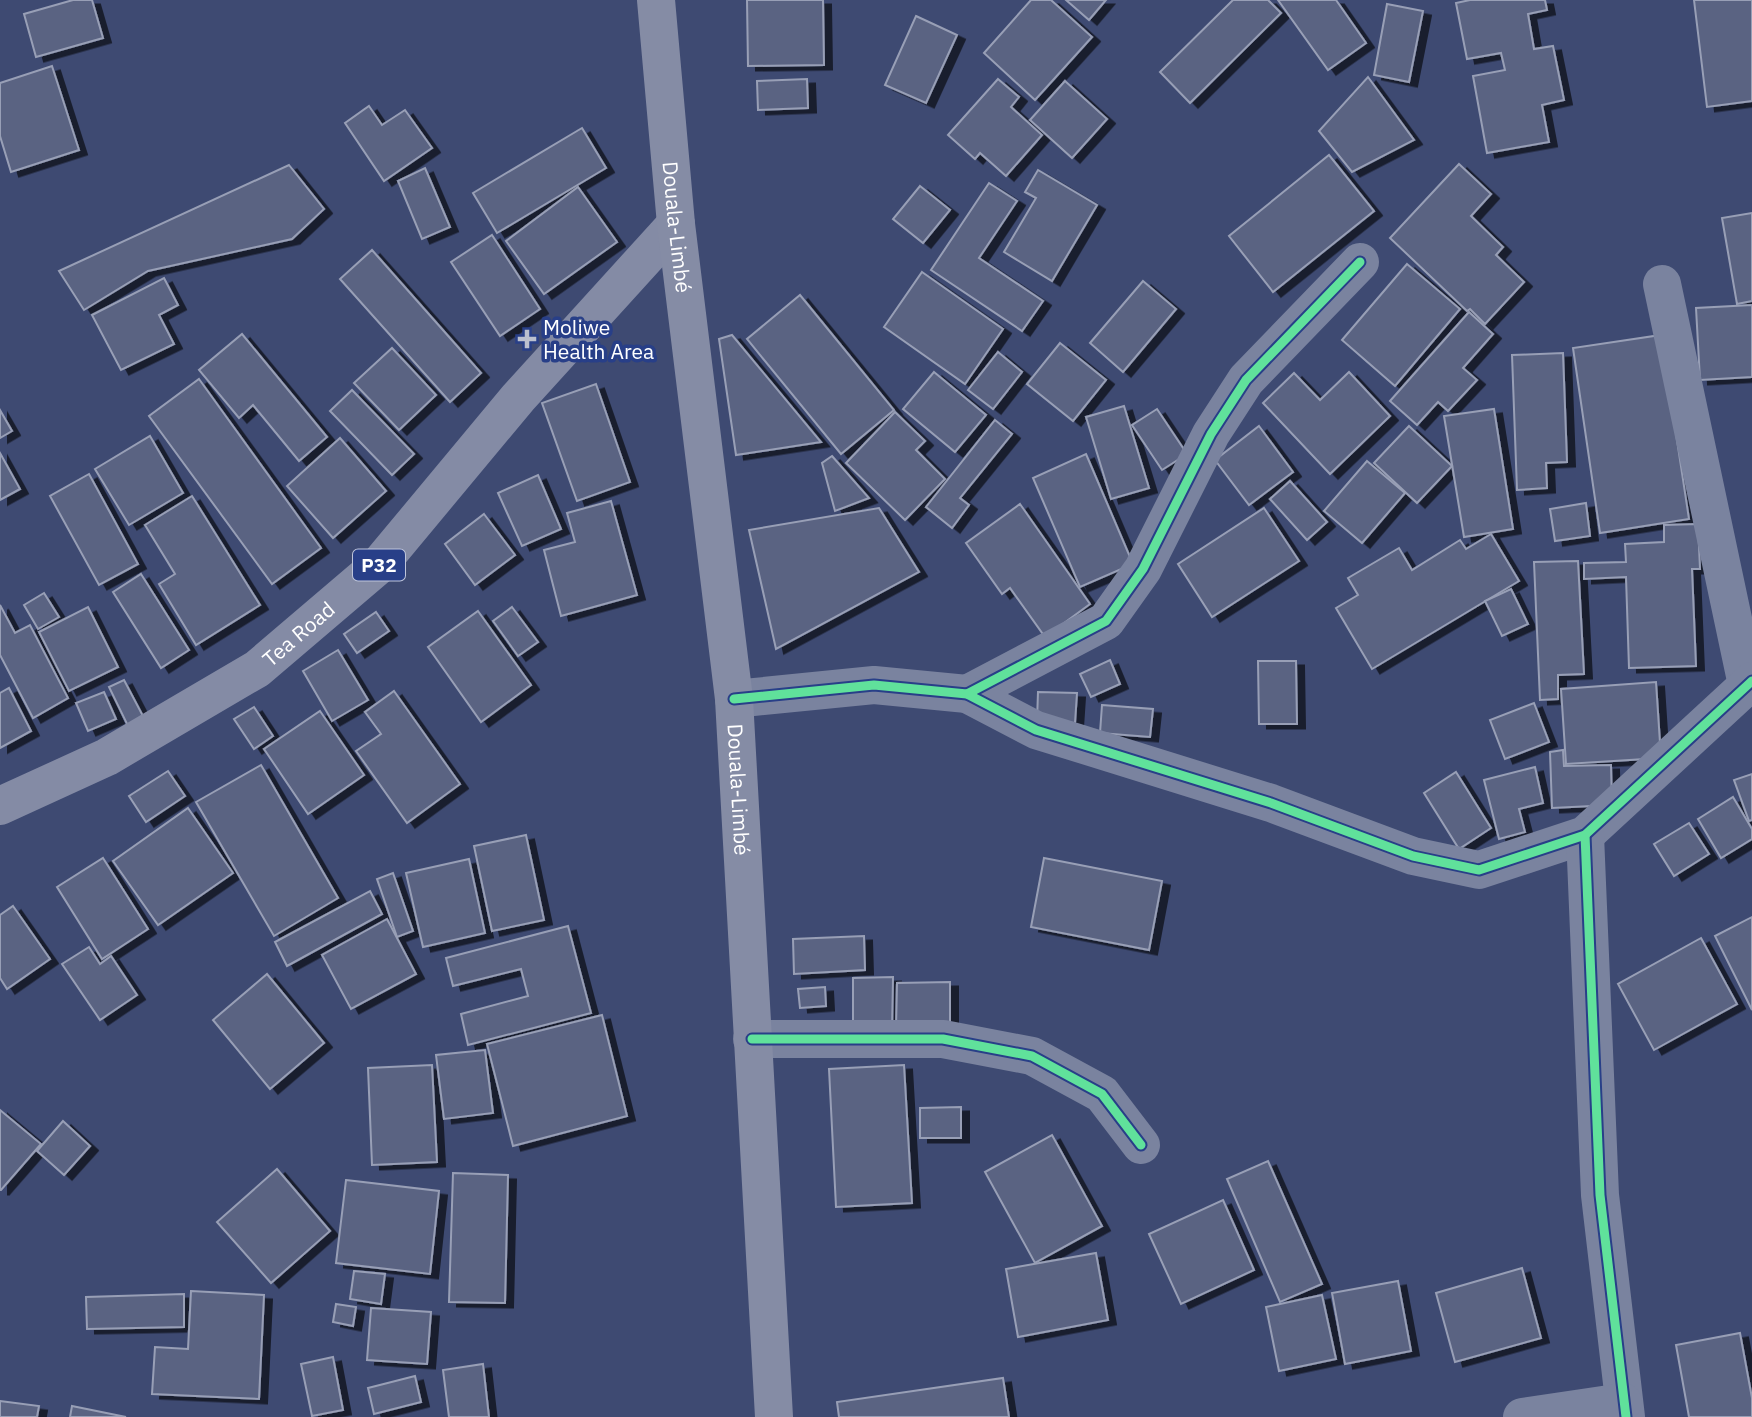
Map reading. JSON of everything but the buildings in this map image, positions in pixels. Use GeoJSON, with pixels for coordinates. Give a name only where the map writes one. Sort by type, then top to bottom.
{"type":"FeatureCollection","features":[{"type":"Feature","properties":{"kind":"highway","name":"Douala-Limbé"},"geometry":{"type":"LineString","coordinates":[[656,0],[676,224],[734,699],[774,1417]]}},
{"type":"Feature","properties":{"kind":"main road","name":"Tea Road"},"geometry":{"type":"LineString","coordinates":[[0,806],[107,757],[257,669],[369,574],[518,397],[676,224]]}},
{"type":"Feature","properties":{"kind":"street"},"geometry":{"type":"LineString","coordinates":[[967,695],[1106,621],[1143,569],[1211,435],[1246,380],[1360,262]]}},
{"type":"Feature","properties":{"kind":"street"},"geometry":{"type":"LineString","coordinates":[[734,699],[874,685],[967,695],[1036,730],[1271,803],[1413,856],[1479,870],[1585,835],[1750,683],[1662,284]]}},
{"type":"Feature","properties":{"kind":"street"},"geometry":{"type":"LineString","coordinates":[[1522,1417],[1625,1409],[1600,1195],[1585,835]]}},
{"type":"Feature","properties":{"kind":"street"},"geometry":{"type":"LineString","coordinates":[[752,1039],[943,1039],[1032,1056],[1102,1094],[1141,1144]]}},
{"type":"Feature","properties":{"kind":"cycle path"},"geometry":{"type":"LineString","coordinates":[[967,694],[1106,621],[1143,569],[1211,434],[1246,380],[1360,262]]}},
{"type":"Feature","properties":{"kind":"cycle path"},"geometry":{"type":"LineString","coordinates":[[734,699],[874,685],[967,694],[1036,730],[1271,803],[1413,856],[1479,870],[1585,835],[1752,681]]}},
{"type":"Feature","properties":{"kind":"cycle path"},"geometry":{"type":"LineString","coordinates":[[1585,835],[1600,1195],[1626,1417]]}},
{"type":"Feature","properties":{"kind":"cycle path"},"geometry":{"type":"LineString","coordinates":[[752,1039],[943,1039],[1032,1056],[1102,1094],[1141,1145]]}},
{"type":"Feature","properties":{"kind":"place","name":"Moliwe Health Area"},"geometry":{"type":"Point","coordinates":[527,339]}}]}
